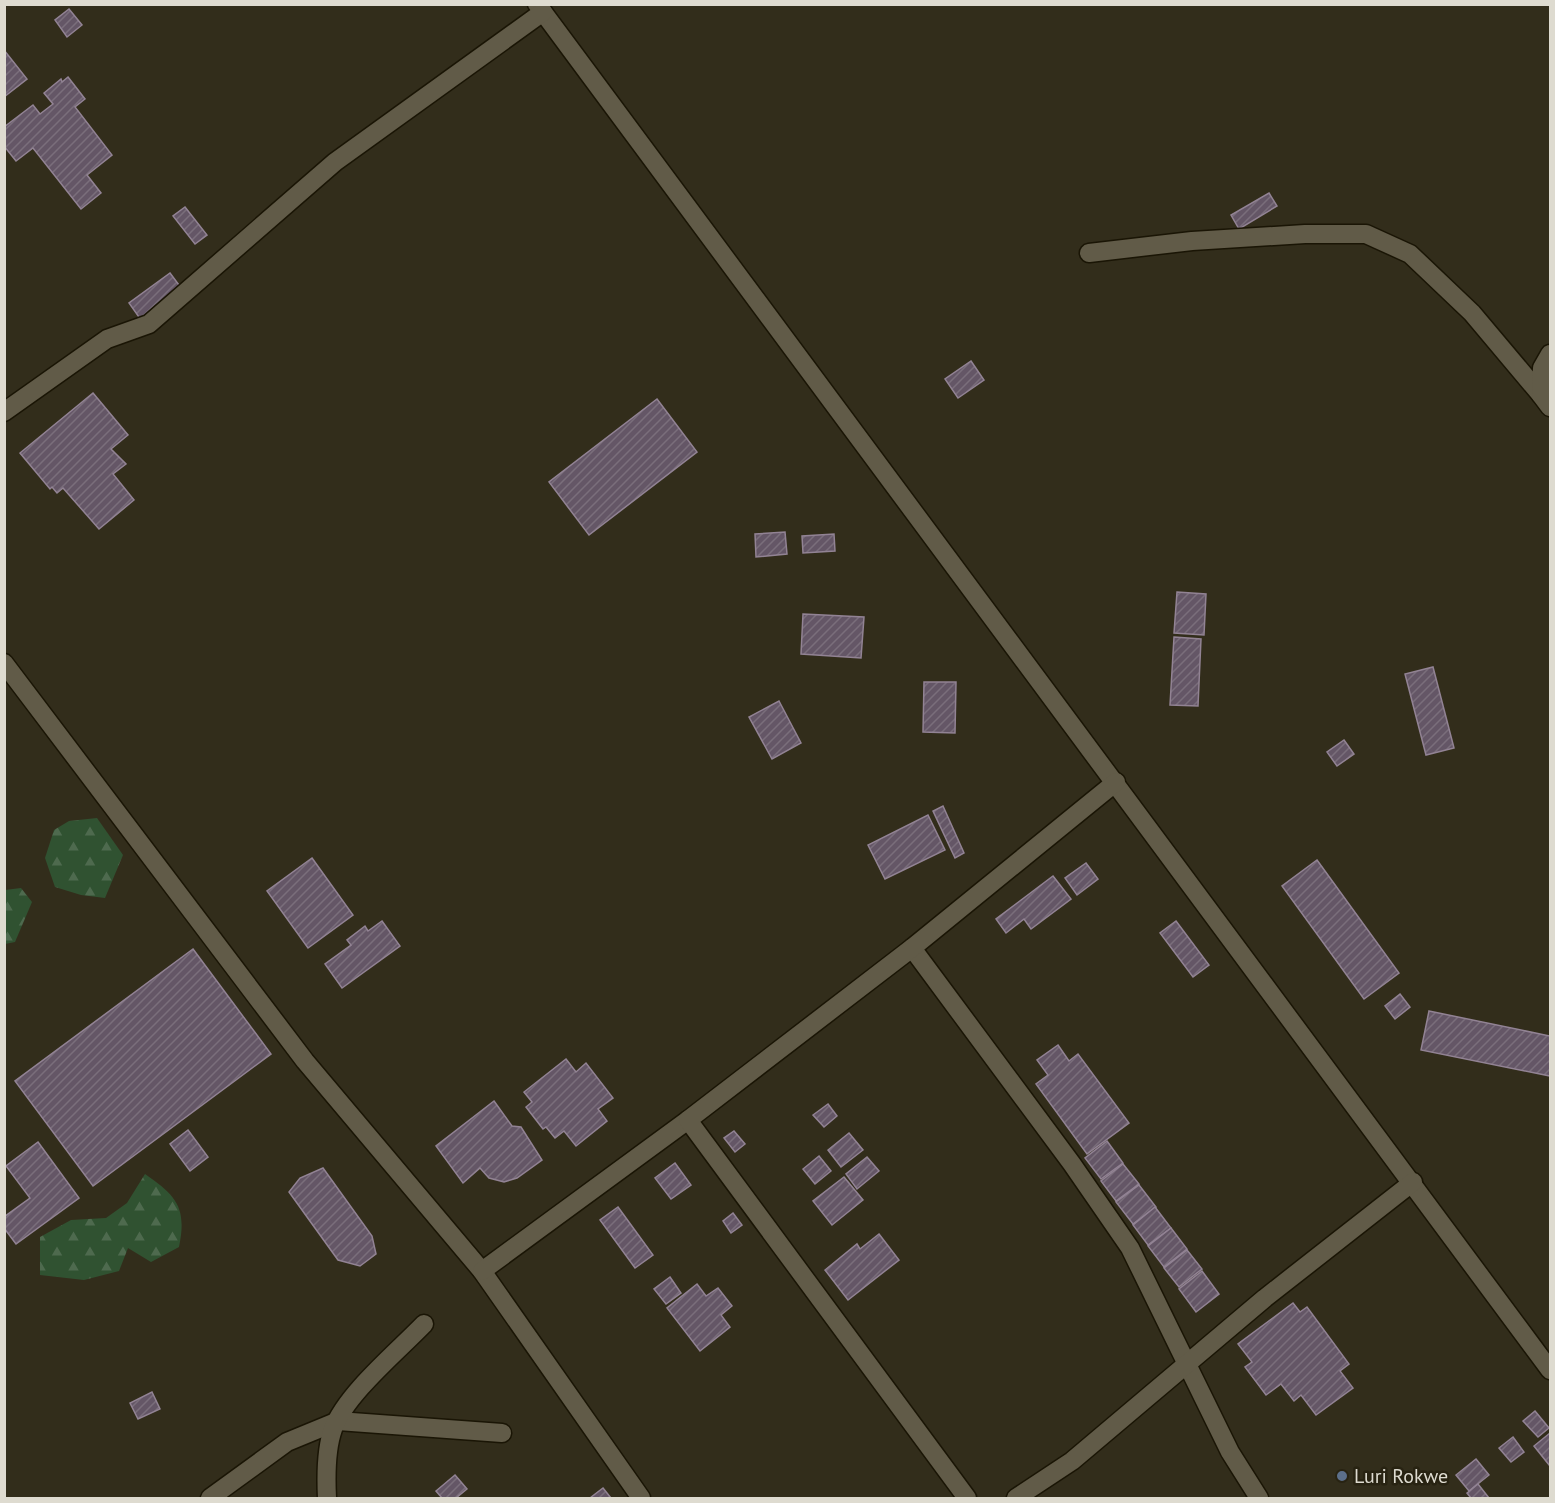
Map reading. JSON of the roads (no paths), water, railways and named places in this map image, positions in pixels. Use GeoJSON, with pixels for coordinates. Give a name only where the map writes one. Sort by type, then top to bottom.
{"type":"FeatureCollection","features":[{"type":"Feature","properties":{"kind":"street"},"geometry":{"type":"LineString","coordinates":[[4,412],[107,339],[148,324],[334,162],[540,8],[1551,1370]]}},
{"type":"Feature","properties":{"kind":"street"},"geometry":{"type":"LineString","coordinates":[[1089,254],[1192,241],[1305,234],[1366,234],[1410,254],[1472,312],[1546,401]]}},
{"type":"Feature","properties":{"kind":"street"},"geometry":{"type":"LineString","coordinates":[[1546,401],[1542,368],[1551,354]]}},
{"type":"Feature","properties":{"kind":"street"},"geometry":{"type":"LineString","coordinates":[[4,663],[305,1061],[482,1271],[641,1498]]}},
{"type":"Feature","properties":{"kind":"street"},"geometry":{"type":"LineString","coordinates":[[482,1271],[688,1120],[912,948],[1116,782]]}},
{"type":"Feature","properties":{"kind":"street"},"geometry":{"type":"LineString","coordinates":[[912,948],[1130,1248],[1230,1452],[1259,1498]]}},
{"type":"Feature","properties":{"kind":"street"},"geometry":{"type":"LineString","coordinates":[[688,1120],[967,1498]]}},
{"type":"Feature","properties":{"kind":"street"},"geometry":{"type":"LineString","coordinates":[[1016,1498],[1072,1461],[1265,1298],[1413,1182]]}},
{"type":"Feature","properties":{"kind":"street"},"geometry":{"type":"LineString","coordinates":[[327,1498],[326,1480],[333,1430],[338,1420],[347,1404],[424,1324]]}},
{"type":"Feature","properties":{"kind":"street"},"geometry":{"type":"LineString","coordinates":[[210,1498],[287,1442],[338,1420],[501,1432]]}},
{"type":"Feature","properties":{"kind":"place","name":"Luri Rokwe"},"geometry":{"type":"Point","coordinates":[1342,1476]}}]}
